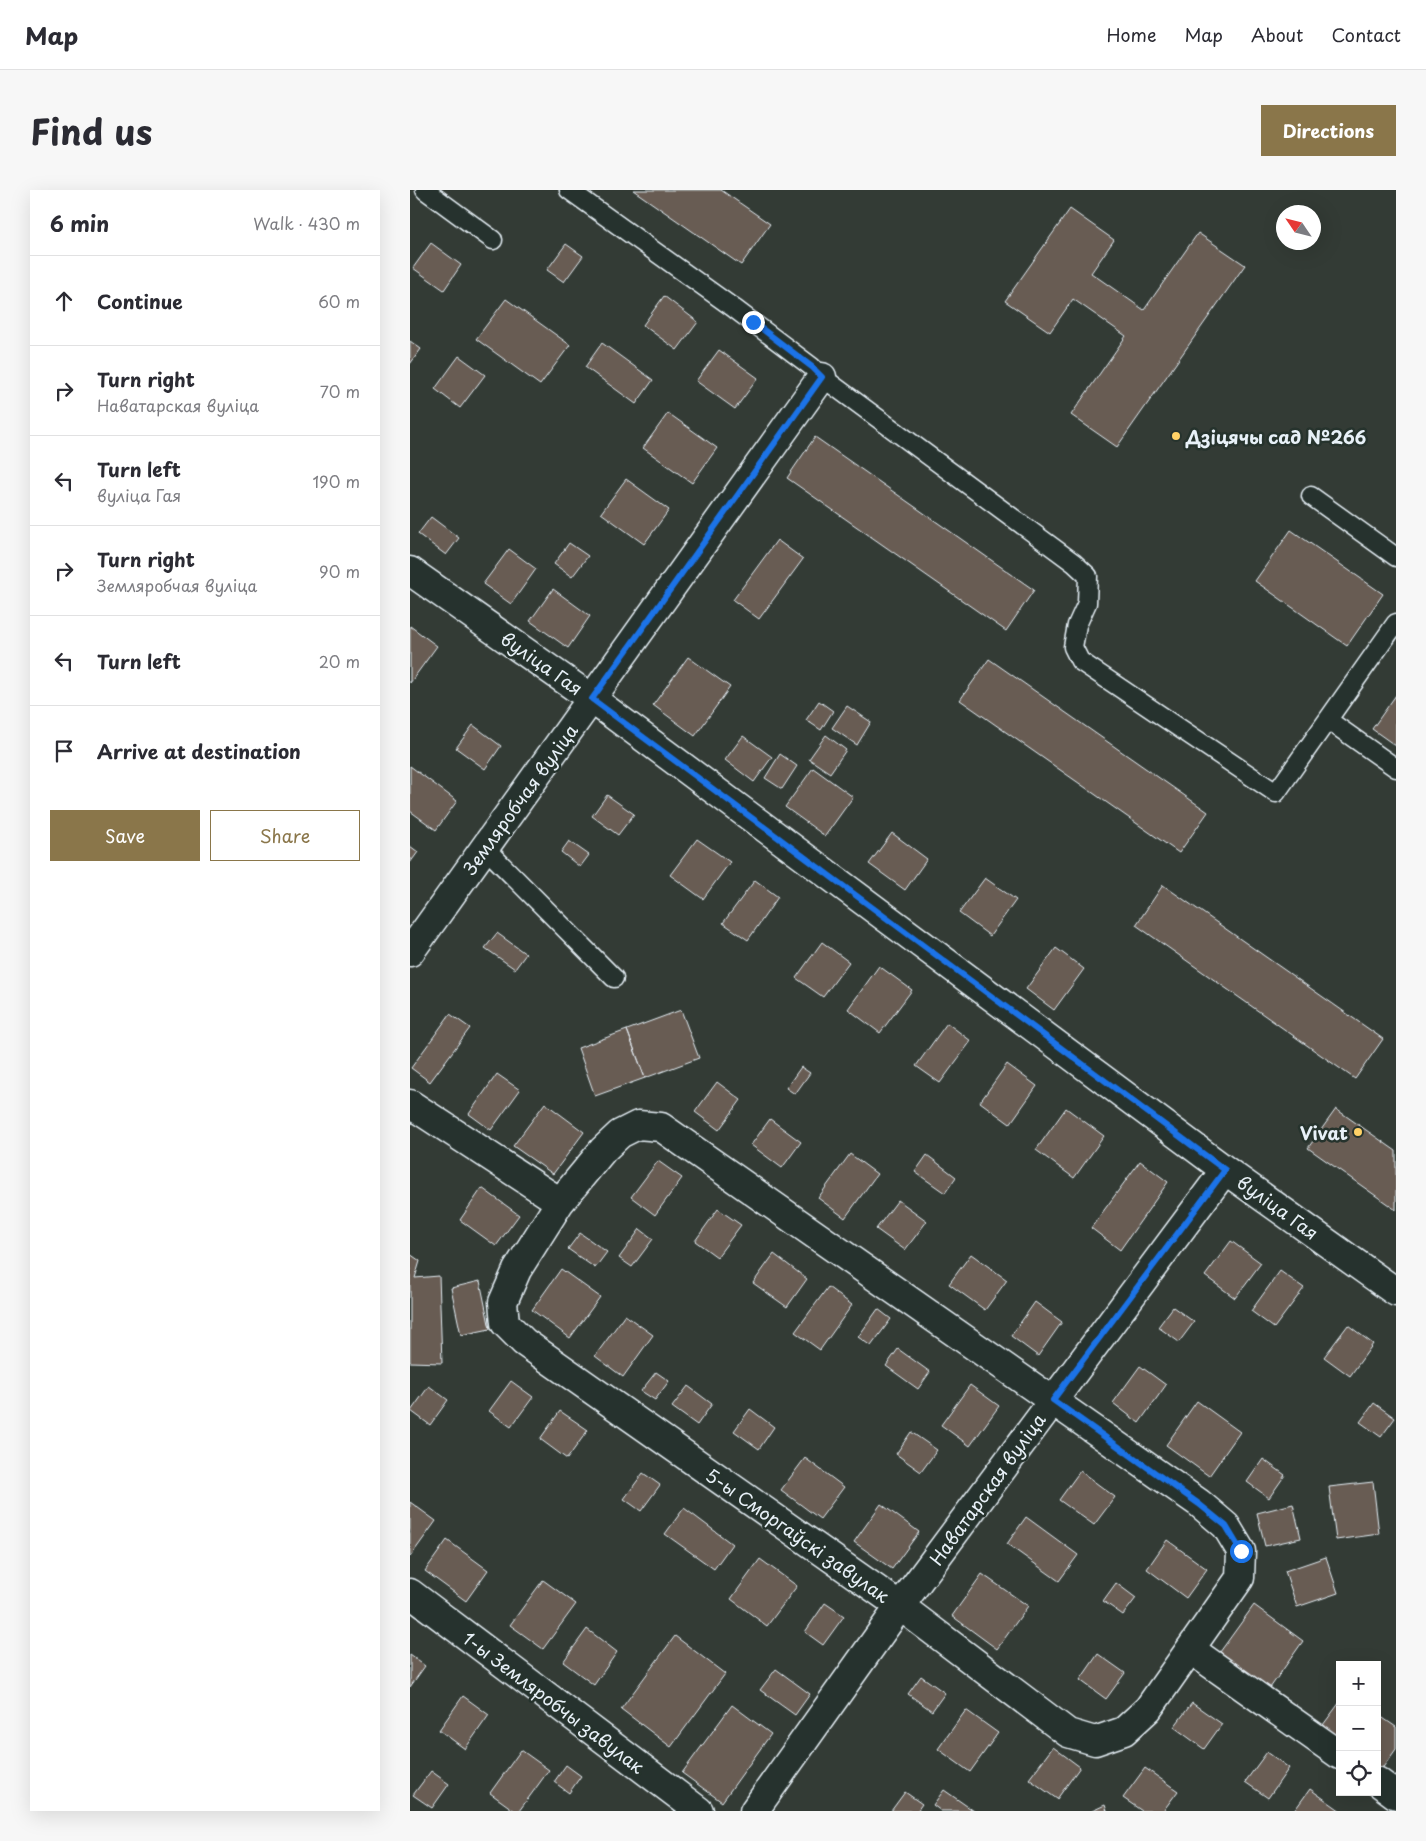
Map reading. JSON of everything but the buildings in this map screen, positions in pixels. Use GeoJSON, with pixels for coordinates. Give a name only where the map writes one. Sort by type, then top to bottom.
{"type":"FeatureCollection","features":[{"type":"Feature","properties":{"kind":"street","name":"Земляробчая вуліца"},"geometry":{"type":"LineString","coordinates":[[410,952],[822,377]]}},
{"type":"Feature","properties":{"kind":"street","name":"вуліца Гая"},"geometry":{"type":"LineString","coordinates":[[410,571],[592,699],[1225,1170],[1396,1292]]}},
{"type":"Feature","properties":{"kind":"street"},"geometry":{"type":"LineString","coordinates":[[410,1104],[560,1202]]}},
{"type":"Feature","properties":{"kind":"street","name":"5-ы Сморгаўскі завулак"},"geometry":{"type":"LineString","coordinates":[[638,1124],[661,1127],[1199,1504],[1226,1526],[1241,1551],[1240,1578],[1148,1709],[1124,1731],[1095,1741],[1068,1733],[900,1606],[524,1342],[505,1323],[503,1302],[517,1270],[560,1202],[603,1150],[620,1134],[638,1124]]}},
{"type":"Feature","properties":{"kind":"street","name":"Наватарская вуліца"},"geometry":{"type":"LineString","coordinates":[[754,1811],[900,1606],[1225,1170]]}},
{"type":"Feature","properties":{"kind":"street","name":"1-ы Земляробчы завулак"},"geometry":{"type":"LineString","coordinates":[[410,1593],[698,1811]]}},
{"type":"Feature","properties":{"kind":"street"},"geometry":{"type":"LineString","coordinates":[[1190,1649],[1336,1752]]}},
{"type":"Feature","properties":{"kind":"street"},"geometry":{"type":"LineString","coordinates":[[1381,1784],[1396,1794]]}},
{"type":"Feature","properties":{"kind":"street"},"geometry":{"type":"LineString","coordinates":[[1389,1811],[1396,1801]]}},
{"type":"Feature","properties":{"kind":"lane"},"geometry":{"type":"LineString","coordinates":[[426,190],[493,240]]}},
{"type":"Feature","properties":{"kind":"lane"},"geometry":{"type":"LineString","coordinates":[[569,190],[735,308],[812,367],[822,377],[1074,563],[1088,576],[1087,603],[1077,625],[1074,647],[1080,661],[1276,793],[1396,623]]}},
{"type":"Feature","properties":{"kind":"lane"},"geometry":{"type":"LineString","coordinates":[[1311,496],[1396,557]]}},
{"type":"Feature","properties":{"kind":"lane"},"geometry":{"type":"LineString","coordinates":[[1328,720],[1396,768]]}},
{"type":"Feature","properties":{"kind":"lane"},"geometry":{"type":"LineString","coordinates":[[485,848],[614,978]]}},
{"type":"Feature","properties":{"kind":"place","name":"Дзіцячы сад №266"},"geometry":{"type":"Point","coordinates":[1176,436]}},
{"type":"Feature","properties":{"kind":"place","name":"Vivat"},"geometry":{"type":"Point","coordinates":[1358,1132]}},
{"type":"Feature","properties":{"kind":"route"},"geometry":{"type":"LineString","coordinates":[[753,322],[812,367],[822,377],[592,699],[1225,1170],[1053,1400],[1199,1504],[1226,1526],[1241,1551]]}}]}
